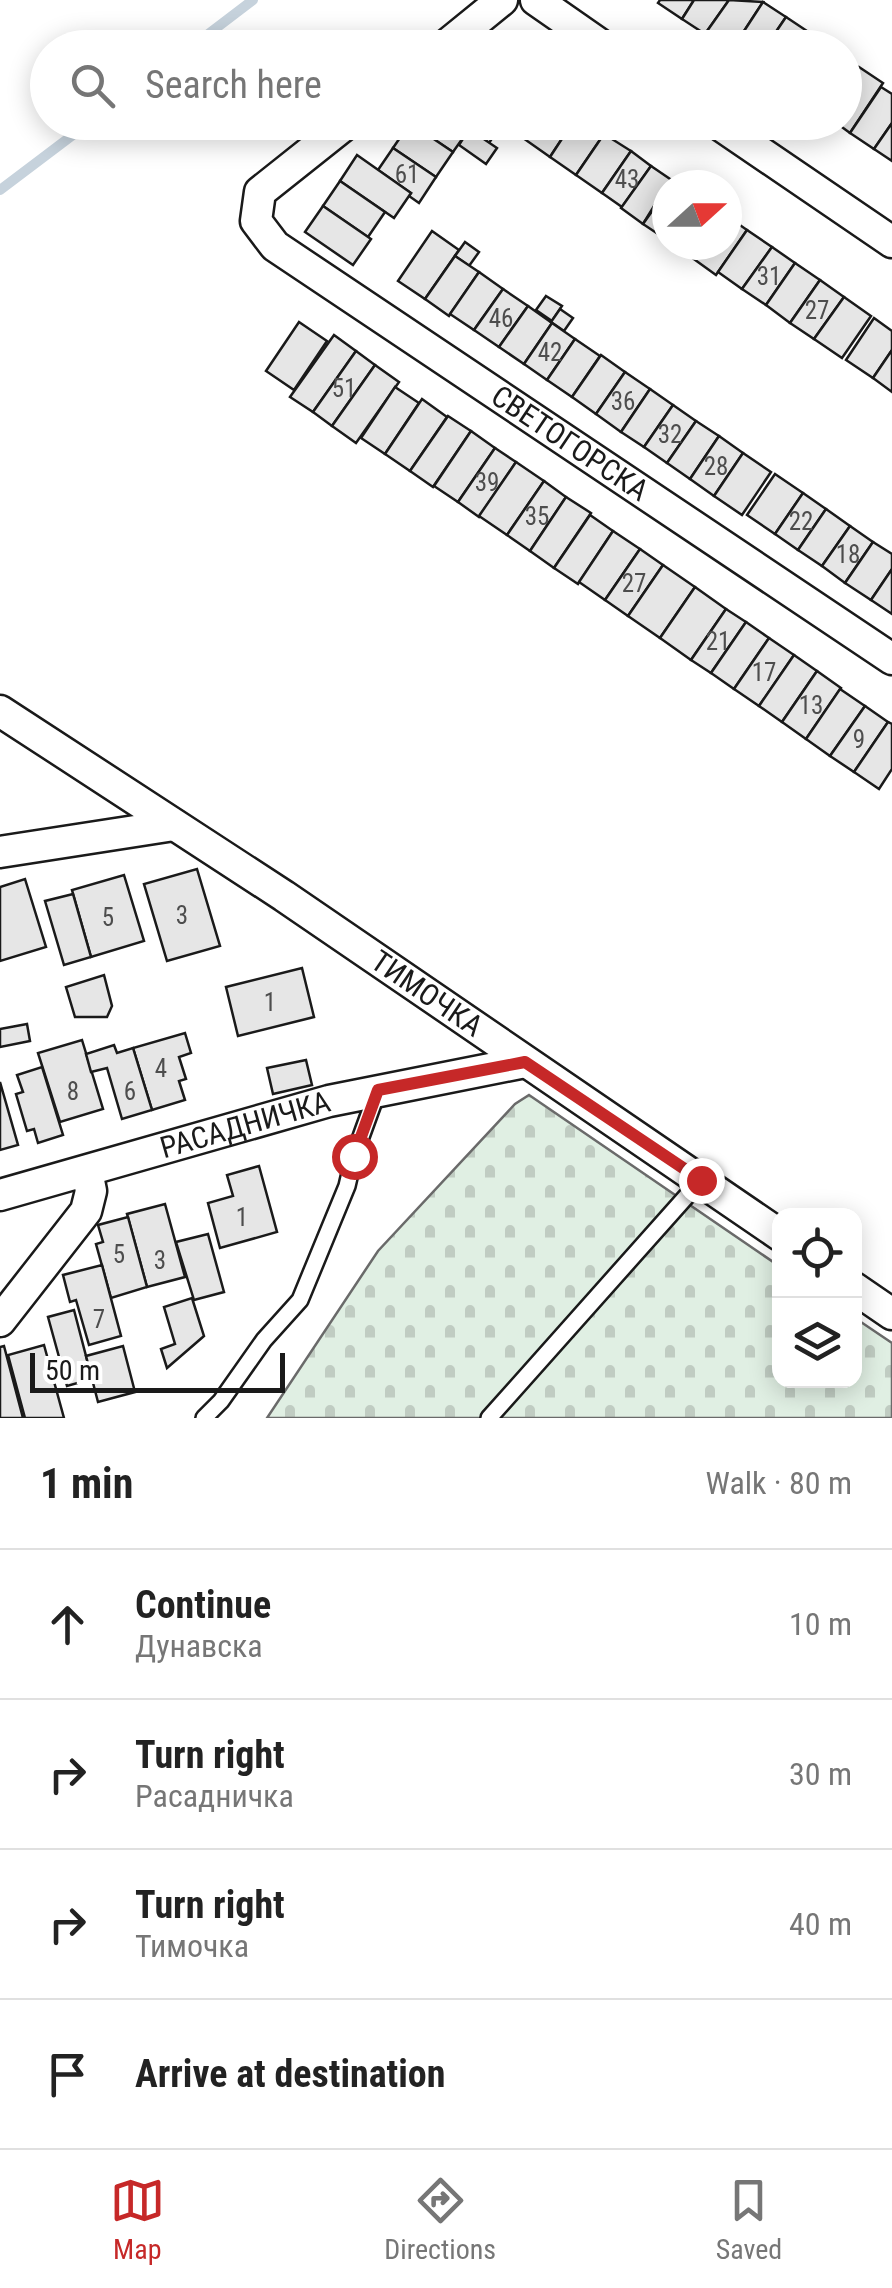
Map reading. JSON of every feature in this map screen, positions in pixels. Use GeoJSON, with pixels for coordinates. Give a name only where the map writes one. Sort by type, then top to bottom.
{"type":"FeatureCollection","features":[{"type":"Feature","properties":{"kind":"street"},"geometry":{"type":"LineString","coordinates":[[464,30],[502,0]]}},
{"type":"Feature","properties":{"kind":"street"},"geometry":{"type":"LineString","coordinates":[[536,0],[580,30]]}},
{"type":"Feature","properties":{"kind":"street","name":"СВЕТОГОРСКА"},"geometry":{"type":"LineString","coordinates":[[325,140],[260,192],[256,221],[274,246],[892,659]]}},
{"type":"Feature","properties":{"kind":"street"},"geometry":{"type":"LineString","coordinates":[[742,140],[892,242]]}},
{"type":"Feature","properties":{"kind":"street","name":"ТИМОЧКА"},"geometry":{"type":"LineString","coordinates":[[0,711],[772,1229]]}},
{"type":"Feature","properties":{"kind":"street"},"geometry":{"type":"LineString","coordinates":[[0,852],[174,825]]}},
{"type":"Feature","properties":{"kind":"street","name":"РАСАДНИЧКА"},"geometry":{"type":"LineString","coordinates":[[0,1195],[329,1100],[525,1062]]}},
{"type":"Feature","properties":{"kind":"street"},"geometry":{"type":"LineString","coordinates":[[0,1321],[86,1211],[91,1191],[87,1171]]}},
{"type":"Feature","properties":{"kind":"street"},"geometry":{"type":"LineString","coordinates":[[862,1293],[892,1314]]}},
{"type":"Feature","properties":{"kind":"lane"},"geometry":{"type":"LineString","coordinates":[[204,1418],[300,1300],[348,1186],[354,1156],[378,1090]]}},
{"type":"Feature","properties":{"kind":"lane"},"geometry":{"type":"LineString","coordinates":[[489,1418],[701,1180]]}},
{"type":"Feature","properties":{"kind":"green space"},"geometry":{"type":"Polygon","coordinates":[[[529,1095],[772,1261],[772,1388],[862,1388],[862,1323],[892,1343],[892,1418],[267,1418],[378,1251],[515,1104],[529,1095]]]}},
{"type":"Feature","properties":{"kind":"building"},"geometry":{"type":"Polygon","coordinates":[[[694,0],[682,19],[658,3],[694,0]]]}},
{"type":"Feature","properties":{"kind":"building"},"geometry":{"type":"Polygon","coordinates":[[[694,0],[729,0],[708,30],[699,30],[682,19],[694,0]]]}},
{"type":"Feature","properties":{"kind":"building"},"geometry":{"type":"Polygon","coordinates":[[[729,0],[763,2],[745,30],[708,30],[729,0]]]}},
{"type":"Feature","properties":{"kind":"building"},"geometry":{"type":"Polygon","coordinates":[[[763,2],[786,17],[777,30],[745,30],[763,2]]]}},
{"type":"Feature","properties":{"kind":"building"},"geometry":{"type":"Polygon","coordinates":[[[786,17],[806,30],[777,30],[786,17]]]}},
{"type":"Feature","properties":{"kind":"building"},"geometry":{"type":"Polygon","coordinates":[[[862,69],[883,83],[862,115],[862,69]]]}},
{"type":"Feature","properties":{"kind":"building"},"geometry":{"type":"Polygon","coordinates":[[[881,87],[892,94],[892,123],[874,149],[860,140],[862,115],[881,87]]]}},
{"type":"Feature","properties":{"kind":"building"},"geometry":{"type":"Polygon","coordinates":[[[892,123],[892,161],[874,149],[892,123]]]}},
{"type":"Feature","properties":{"kind":"building"},"geometry":{"type":"Polygon","coordinates":[[[398,140],[435,140],[453,152],[436,177],[393,148],[398,140]]]}},
{"type":"Feature","properties":{"kind":"building"},"geometry":{"type":"Polygon","coordinates":[[[435,140],[461,140],[453,152],[435,140]]]}},
{"type":"Feature","properties":{"kind":"building"},"geometry":{"type":"Polygon","coordinates":[[[462,140],[485,140],[497,148],[486,164],[459,145],[462,140]]]}},
{"type":"Feature","properties":{"kind":"building"},"geometry":{"type":"Polygon","coordinates":[[[526,140],[561,140],[550,157],[526,140]]]}},
{"type":"Feature","properties":{"kind":"building"},"geometry":{"type":"Polygon","coordinates":[[[561,140],[600,140],[576,175],[550,157],[561,140]]]}},
{"type":"Feature","properties":{"kind":"building"},"geometry":{"type":"Polygon","coordinates":[[[600,140],[614,140],[631,151],[602,193],[576,175],[600,140]]]}},
{"type":"Feature","properties":{"kind":"building"},"geometry":{"type":"Polygon","coordinates":[[[393,148],[436,177],[419,203],[378,170],[393,148]]]}},
{"type":"Feature","properties":{"kind":"building"},"geometry":{"type":"Polygon","coordinates":[[[631,151],[651,166],[622,207],[602,193],[631,151]]]}},
{"type":"Feature","properties":{"kind":"building"},"geometry":{"type":"Polygon","coordinates":[[[357,155],[411,193],[394,218],[340,181],[357,155]]]}},
{"type":"Feature","properties":{"kind":"building"},"geometry":{"type":"Polygon","coordinates":[[[651,166],[657,170],[652,170],[652,209],[643,224],[621,208],[651,166]]]}},
{"type":"Feature","properties":{"kind":"building"},"geometry":{"type":"Polygon","coordinates":[[[340,181],[385,212],[368,237],[323,206],[340,181]]]}},
{"type":"Feature","properties":{"kind":"building"},"geometry":{"type":"Polygon","coordinates":[[[323,206],[371,239],[353,265],[305,232],[323,206]]]}},
{"type":"Feature","properties":{"kind":"building"},"geometry":{"type":"Polygon","coordinates":[[[652,211],[652,230],[643,224],[652,211]]]}},
{"type":"Feature","properties":{"kind":"building"},"geometry":{"type":"Polygon","coordinates":[[[747,230],[772,247],[742,289],[718,272],[726,260],[742,260],[742,237],[747,230]]]}},
{"type":"Feature","properties":{"kind":"building"},"geometry":{"type":"Polygon","coordinates":[[[432,231],[459,250],[425,299],[398,281],[432,231]]]}},
{"type":"Feature","properties":{"kind":"building"},"geometry":{"type":"Polygon","coordinates":[[[465,242],[479,252],[469,266],[455,256],[465,242]]]}},
{"type":"Feature","properties":{"kind":"building"},"geometry":{"type":"Polygon","coordinates":[[[772,247],[795,263],[766,305],[742,289],[772,247]]]}},
{"type":"Feature","properties":{"kind":"building"},"geometry":{"type":"Polygon","coordinates":[[[455,256],[479,272],[449,316],[425,299],[455,256]]]}},
{"type":"Feature","properties":{"kind":"building"},"geometry":{"type":"Polygon","coordinates":[[[695,260],[726,260],[716,275],[695,260]]]}},
{"type":"Feature","properties":{"kind":"building"},"geometry":{"type":"Polygon","coordinates":[[[795,263],[820,280],[790,323],[766,305],[795,263]]]}},
{"type":"Feature","properties":{"kind":"building"},"geometry":{"type":"Polygon","coordinates":[[[479,272],[503,289],[474,330],[450,314],[479,272]]]}},
{"type":"Feature","properties":{"kind":"building"},"geometry":{"type":"Polygon","coordinates":[[[820,280],[844,297],[814,339],[790,323],[820,280]]]}},
{"type":"Feature","properties":{"kind":"building"},"geometry":{"type":"Polygon","coordinates":[[[503,289],[528,306],[499,347],[474,330],[503,289]]]}},
{"type":"Feature","properties":{"kind":"building"},"geometry":{"type":"Polygon","coordinates":[[[546,296],[562,306],[552,321],[536,310],[546,296]]]}},
{"type":"Feature","properties":{"kind":"building"},"geometry":{"type":"Polygon","coordinates":[[[844,297],[871,316],[842,358],[814,339],[844,297]]]}},
{"type":"Feature","properties":{"kind":"building"},"geometry":{"type":"Polygon","coordinates":[[[528,306],[552,323],[524,364],[499,347],[528,306]]]}},
{"type":"Feature","properties":{"kind":"building"},"geometry":{"type":"Polygon","coordinates":[[[560,309],[573,318],[564,331],[551,322],[560,309]]]}},
{"type":"Feature","properties":{"kind":"building"},"geometry":{"type":"Polygon","coordinates":[[[874,318],[892,331],[892,350],[873,378],[846,360],[874,318]]]}},
{"type":"Feature","properties":{"kind":"building"},"geometry":{"type":"Polygon","coordinates":[[[299,322],[327,341],[294,390],[266,371],[299,322]]]}},
{"type":"Feature","properties":{"kind":"building"},"geometry":{"type":"Polygon","coordinates":[[[552,323],[575,339],[547,380],[524,364],[552,323]]]}},
{"type":"Feature","properties":{"kind":"building"},"geometry":{"type":"Polygon","coordinates":[[[334,335],[356,351],[313,412],[290,397],[334,335]]]}},
{"type":"Feature","properties":{"kind":"building"},"geometry":{"type":"Polygon","coordinates":[[[575,339],[600,356],[572,397],[547,380],[575,339]]]}},
{"type":"Feature","properties":{"kind":"building"},"geometry":{"type":"Polygon","coordinates":[[[892,350],[892,392],[873,378],[892,350]]]}},
{"type":"Feature","properties":{"kind":"building"},"geometry":{"type":"Polygon","coordinates":[[[356,351],[375,365],[332,426],[313,412],[356,351]]]}},
{"type":"Feature","properties":{"kind":"building"},"geometry":{"type":"Polygon","coordinates":[[[601,355],[625,372],[596,414],[572,397],[601,355]]]}},
{"type":"Feature","properties":{"kind":"building"},"geometry":{"type":"Polygon","coordinates":[[[375,365],[399,382],[356,443],[332,426],[375,365]]]}},
{"type":"Feature","properties":{"kind":"building"},"geometry":{"type":"Polygon","coordinates":[[[625,372],[650,389],[621,432],[596,414],[625,372]]]}},
{"type":"Feature","properties":{"kind":"building"},"geometry":{"type":"Polygon","coordinates":[[[395,387],[419,403],[385,454],[361,438],[395,387]]]}},
{"type":"Feature","properties":{"kind":"building"},"geometry":{"type":"Polygon","coordinates":[[[650,389],[673,405],[644,447],[621,432],[650,389]]]}},
{"type":"Feature","properties":{"kind":"building"},"geometry":{"type":"Polygon","coordinates":[[[422,399],[447,417],[410,471],[385,454],[422,399]]]}},
{"type":"Feature","properties":{"kind":"building"},"geometry":{"type":"Polygon","coordinates":[[[673,405],[696,421],[667,463],[644,447],[673,405]]]}},
{"type":"Feature","properties":{"kind":"building"},"geometry":{"type":"Polygon","coordinates":[[[448,416],[471,431],[433,487],[410,471],[448,416]]]}},
{"type":"Feature","properties":{"kind":"building"},"geometry":{"type":"Polygon","coordinates":[[[696,421],[719,436],[690,479],[667,463],[696,421]]]}},
{"type":"Feature","properties":{"kind":"building"},"geometry":{"type":"Polygon","coordinates":[[[471,431],[495,448],[458,502],[434,486],[471,431]]]}},
{"type":"Feature","properties":{"kind":"building"},"geometry":{"type":"Polygon","coordinates":[[[719,436],[743,453],[714,496],[690,479],[719,436]]]}},
{"type":"Feature","properties":{"kind":"building"},"geometry":{"type":"Polygon","coordinates":[[[495,448],[516,462],[479,517],[458,502],[495,448]]]}},
{"type":"Feature","properties":{"kind":"building"},"geometry":{"type":"Polygon","coordinates":[[[743,453],[771,472],[742,515],[714,496],[743,453]]]}},
{"type":"Feature","properties":{"kind":"building"},"geometry":{"type":"Polygon","coordinates":[[[516,462],[544,481],[507,535],[479,516],[516,462]]]}},
{"type":"Feature","properties":{"kind":"building"},"geometry":{"type":"Polygon","coordinates":[[[775,474],[803,493],[775,534],[747,515],[775,474]]]}},
{"type":"Feature","properties":{"kind":"building"},"geometry":{"type":"Polygon","coordinates":[[[544,481],[566,497],[530,551],[507,535],[544,481]]]}},
{"type":"Feature","properties":{"kind":"building"},"geometry":{"type":"Polygon","coordinates":[[[803,493],[826,509],[798,550],[775,534],[803,493]]]}},
{"type":"Feature","properties":{"kind":"building"},"geometry":{"type":"Polygon","coordinates":[[[566,497],[591,513],[554,568],[530,551],[566,497]]]}},
{"type":"Feature","properties":{"kind":"building"},"geometry":{"type":"Polygon","coordinates":[[[826,509],[850,526],[822,566],[798,550],[826,509]]]}},
{"type":"Feature","properties":{"kind":"building"},"geometry":{"type":"Polygon","coordinates":[[[590,515],[613,531],[578,584],[554,568],[590,515]]]}},
{"type":"Feature","properties":{"kind":"building"},"geometry":{"type":"Polygon","coordinates":[[[850,526],[873,542],[845,583],[822,566],[850,526]]]}},
{"type":"Feature","properties":{"kind":"building"},"geometry":{"type":"Polygon","coordinates":[[[613,531],[640,549],[605,600],[579,582],[613,531]]]}},
{"type":"Feature","properties":{"kind":"building"},"geometry":{"type":"Polygon","coordinates":[[[873,542],[892,554],[892,569],[871,600],[845,583],[873,542]]]}},
{"type":"Feature","properties":{"kind":"building"},"geometry":{"type":"Polygon","coordinates":[[[640,549],[663,565],[628,616],[605,600],[640,549]]]}},
{"type":"Feature","properties":{"kind":"building"},"geometry":{"type":"Polygon","coordinates":[[[663,565],[695,587],[660,638],[628,616],[663,565]]]}},
{"type":"Feature","properties":{"kind":"building"},"geometry":{"type":"Polygon","coordinates":[[[892,569],[892,614],[871,600],[892,569]]]}},
{"type":"Feature","properties":{"kind":"building"},"geometry":{"type":"Polygon","coordinates":[[[695,587],[726,609],[691,660],[660,638],[695,587]]]}},
{"type":"Feature","properties":{"kind":"building"},"geometry":{"type":"Polygon","coordinates":[[[726,609],[746,622],[711,673],[691,660],[726,609]]]}},
{"type":"Feature","properties":{"kind":"building"},"geometry":{"type":"Polygon","coordinates":[[[746,622],[769,638],[734,689],[711,673],[746,622]]]}},
{"type":"Feature","properties":{"kind":"building"},"geometry":{"type":"Polygon","coordinates":[[[769,638],[794,655],[759,706],[734,689],[769,638]]]}},
{"type":"Feature","properties":{"kind":"building"},"geometry":{"type":"Polygon","coordinates":[[[794,655],[817,671],[782,722],[759,706],[794,655]]]}},
{"type":"Feature","properties":{"kind":"building"},"geometry":{"type":"Polygon","coordinates":[[[817,671],[841,688],[806,739],[782,722],[817,671]]]}},
{"type":"Feature","properties":{"kind":"building"},"geometry":{"type":"Polygon","coordinates":[[[840,689],[865,706],[830,756],[806,739],[840,689]]]}},
{"type":"Feature","properties":{"kind":"building"},"geometry":{"type":"Polygon","coordinates":[[[865,706],[888,722],[854,772],[830,756],[865,706]]]}},
{"type":"Feature","properties":{"kind":"building"},"geometry":{"type":"Polygon","coordinates":[[[888,722],[892,724],[892,769],[879,789],[854,772],[888,722]]]}},
{"type":"Feature","properties":{"kind":"building"},"geometry":{"type":"Polygon","coordinates":[[[197,869],[220,946],[167,961],[144,884],[197,869]]]}},
{"type":"Feature","properties":{"kind":"building"},"geometry":{"type":"Polygon","coordinates":[[[124,875],[144,941],[91,957],[72,890],[124,875]]]}},
{"type":"Feature","properties":{"kind":"building"},"geometry":{"type":"Polygon","coordinates":[[[25,879],[46,947],[0,961],[0,887],[25,879]]]}},
{"type":"Feature","properties":{"kind":"building"},"geometry":{"type":"Polygon","coordinates":[[[73,894],[91,957],[64,965],[45,901],[73,894]]]}},
{"type":"Feature","properties":{"kind":"building"},"geometry":{"type":"Polygon","coordinates":[[[302,968],[314,1017],[238,1036],[226,987],[302,968]]]}},
{"type":"Feature","properties":{"kind":"building"},"geometry":{"type":"Polygon","coordinates":[[[104,975],[112,1006],[107,1017],[75,1017],[66,987],[104,975]]]}},
{"type":"Feature","properties":{"kind":"building"},"geometry":{"type":"Polygon","coordinates":[[[27,1024],[30,1041],[0,1047],[0,1029],[27,1024]]]}},
{"type":"Feature","properties":{"kind":"building"},"geometry":{"type":"Polygon","coordinates":[[[185,1033],[191,1053],[179,1057],[186,1079],[179,1081],[185,1100],[152,1110],[133,1048],[185,1033]]]}},
{"type":"Feature","properties":{"kind":"building"},"geometry":{"type":"Polygon","coordinates":[[[82,1040],[103,1109],[60,1122],[38,1053],[82,1040]]]}},
{"type":"Feature","properties":{"kind":"building"},"geometry":{"type":"Polygon","coordinates":[[[114,1045],[117,1053],[133,1048],[152,1110],[122,1119],[107,1068],[91,1072],[86,1054],[114,1045]]]}},
{"type":"Feature","properties":{"kind":"building"},"geometry":{"type":"Polygon","coordinates":[[[306,1060],[312,1085],[273,1094],[267,1068],[306,1060]]]}},
{"type":"Feature","properties":{"kind":"building"},"geometry":{"type":"Polygon","coordinates":[[[42,1067],[63,1135],[38,1143],[34,1129],[27,1131],[16,1094],[23,1092],[17,1075],[42,1067]]]}},
{"type":"Feature","properties":{"kind":"building"},"geometry":{"type":"Polygon","coordinates":[[[0,1082],[18,1145],[0,1150],[0,1082]]]}},
{"type":"Feature","properties":{"kind":"building"},"geometry":{"type":"Polygon","coordinates":[[[259,1166],[277,1232],[220,1248],[208,1203],[233,1196],[227,1175],[259,1166]]]}},
{"type":"Feature","properties":{"kind":"building"},"geometry":{"type":"Polygon","coordinates":[[[165,1204],[185,1277],[147,1287],[127,1214],[165,1204]]]}},
{"type":"Feature","properties":{"kind":"building"},"geometry":{"type":"Polygon","coordinates":[[[128,1217],[147,1287],[111,1298],[96,1244],[103,1242],[98,1225],[128,1217]]]}},
{"type":"Feature","properties":{"kind":"building"},"geometry":{"type":"Polygon","coordinates":[[[208,1234],[224,1292],[194,1300],[176,1242],[208,1234]]]}},
{"type":"Feature","properties":{"kind":"building"},"geometry":{"type":"Polygon","coordinates":[[[102,1265],[121,1336],[89,1345],[76,1300],[70,1302],[63,1275],[102,1265]]]}},
{"type":"Feature","properties":{"kind":"building"},"geometry":{"type":"Polygon","coordinates":[[[192,1298],[204,1336],[167,1368],[161,1349],[175,1344],[164,1307],[192,1298]]]}},
{"type":"Feature","properties":{"kind":"building"},"geometry":{"type":"Polygon","coordinates":[[[74,1310],[92,1379],[67,1386],[48,1317],[74,1310]]]}},
{"type":"Feature","properties":{"kind":"building"},"geometry":{"type":"Polygon","coordinates":[[[44,1345],[64,1418],[25,1418],[8,1355],[44,1345]]]}},
{"type":"Feature","properties":{"kind":"building"},"geometry":{"type":"Polygon","coordinates":[[[4,1346],[23,1418],[0,1418],[0,1347],[4,1346]]]}},
{"type":"Feature","properties":{"kind":"building"},"geometry":{"type":"Polygon","coordinates":[[[123,1346],[135,1392],[98,1402],[86,1356],[123,1346]]]}},
{"type":"Feature","properties":{"kind":"waterway"},"geometry":{"type":"LineString","coordinates":[[214,30],[253,0]]}},
{"type":"Feature","properties":{"kind":"waterway"},"geometry":{"type":"LineString","coordinates":[[0,190],[66,140]]}},
{"type":"Feature","properties":{"kind":"route"},"geometry":{"type":"LineString","coordinates":[[354,1156],[378,1090],[525,1062],[701,1180]]}}]}
